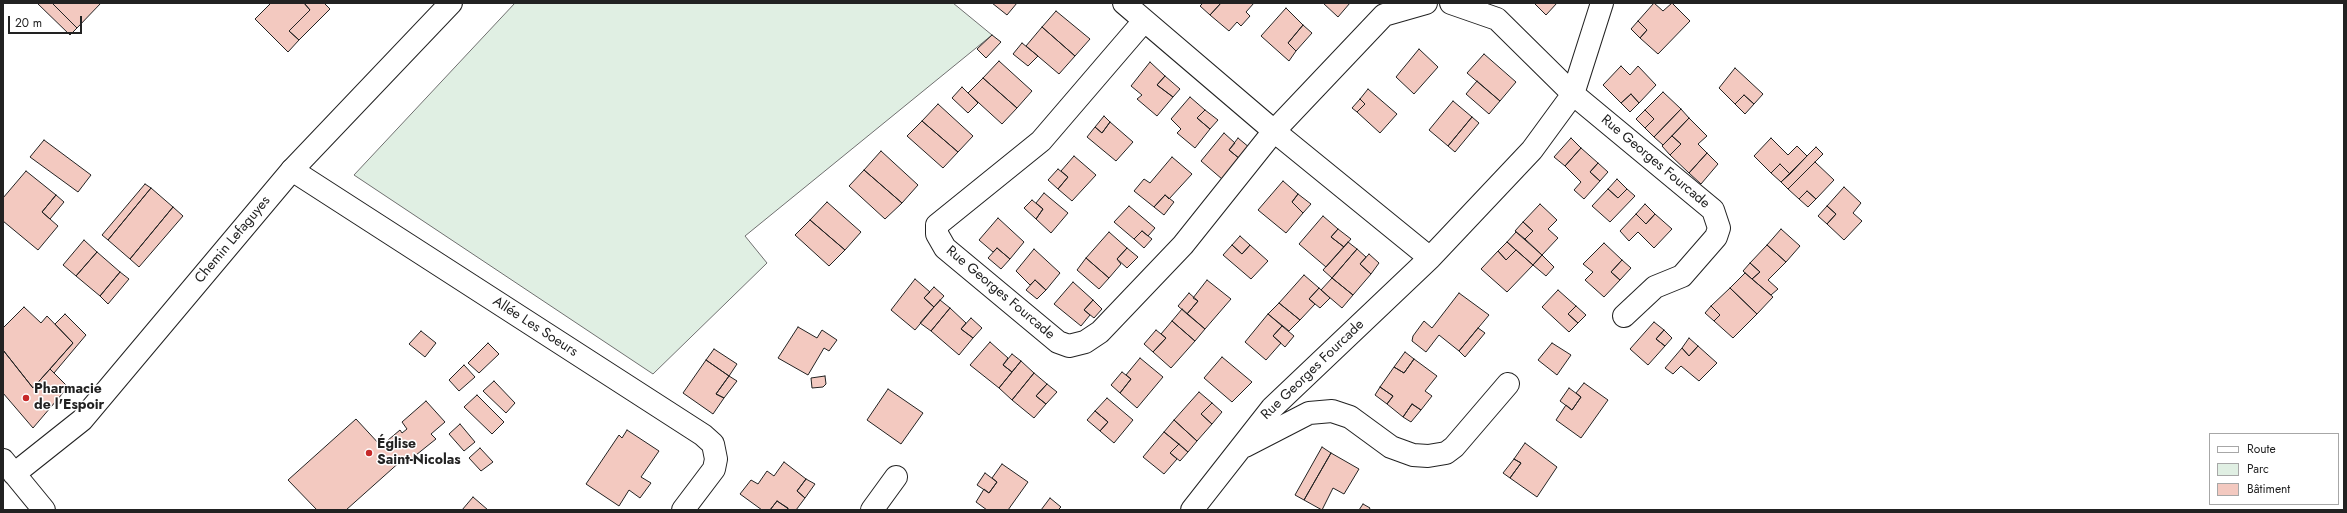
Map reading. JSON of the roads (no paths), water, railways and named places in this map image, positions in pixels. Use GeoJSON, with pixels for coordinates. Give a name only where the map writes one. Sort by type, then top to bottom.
{"type":"FeatureCollection","features":[{"type":"Feature","properties":{"kind":"street","name":"Chemin Lefaguyes"},"geometry":{"type":"LineString","coordinates":[[8,467],[82,420],[292,170],[451,3]]}},
{"type":"Feature","properties":{"kind":"street"},"geometry":{"type":"LineString","coordinates":[[1124,3],[1274,131],[1430,258]]}},
{"type":"Feature","properties":{"kind":"street","name":"Rue Georges Fourcade"},"geometry":{"type":"LineString","coordinates":[[1144,21],[1041,141],[937,225],[937,234],[944,248],[1058,342],[1069,346],[1085,342],[1100,332],[1183,245],[1274,131],[1384,15],[1426,3]]}},
{"type":"Feature","properties":{"kind":"street","name":"Rue Georges Fourcade"},"geometry":{"type":"LineString","coordinates":[[1451,3],[1497,19],[1573,94],[1713,210],[1718,219],[1720,228],[1716,237],[1682,276],[1655,287],[1624,316]]}},
{"type":"Feature","properties":{"kind":"street","name":"Rue Georges Fourcade"},"geometry":{"type":"LineString","coordinates":[[1192,510],[1272,408],[1430,258],[1532,150],[1573,94],[1602,3]]}},
{"type":"Feature","properties":{"kind":"street","name":"Allée Les Soeurs"},"geometry":{"type":"LineString","coordinates":[[292,170],[703,435],[713,444],[716,459],[714,469],[683,510]]}},
{"type":"Feature","properties":{"kind":"street"},"geometry":{"type":"LineString","coordinates":[[1239,450],[1308,413],[1332,411],[1350,417],[1391,448],[1420,455],[1446,453],[1454,447],[1508,384]]}},
{"type":"Feature","properties":{"kind":"street"},"geometry":{"type":"LineString","coordinates":[[8,467],[44,510]]}},
{"type":"Feature","properties":{"kind":"street"},"geometry":{"type":"LineString","coordinates":[[872,510],[896,477]]}},
{"type":"Feature","properties":{"kind":"place","name":"Pharmacie de l'Espoir"},"geometry":{"type":"Point","coordinates":[26,398]}},
{"type":"Feature","properties":{"kind":"place","name":"Église Saint-Nicolas"},"geometry":{"type":"Point","coordinates":[369,453]}}]}
